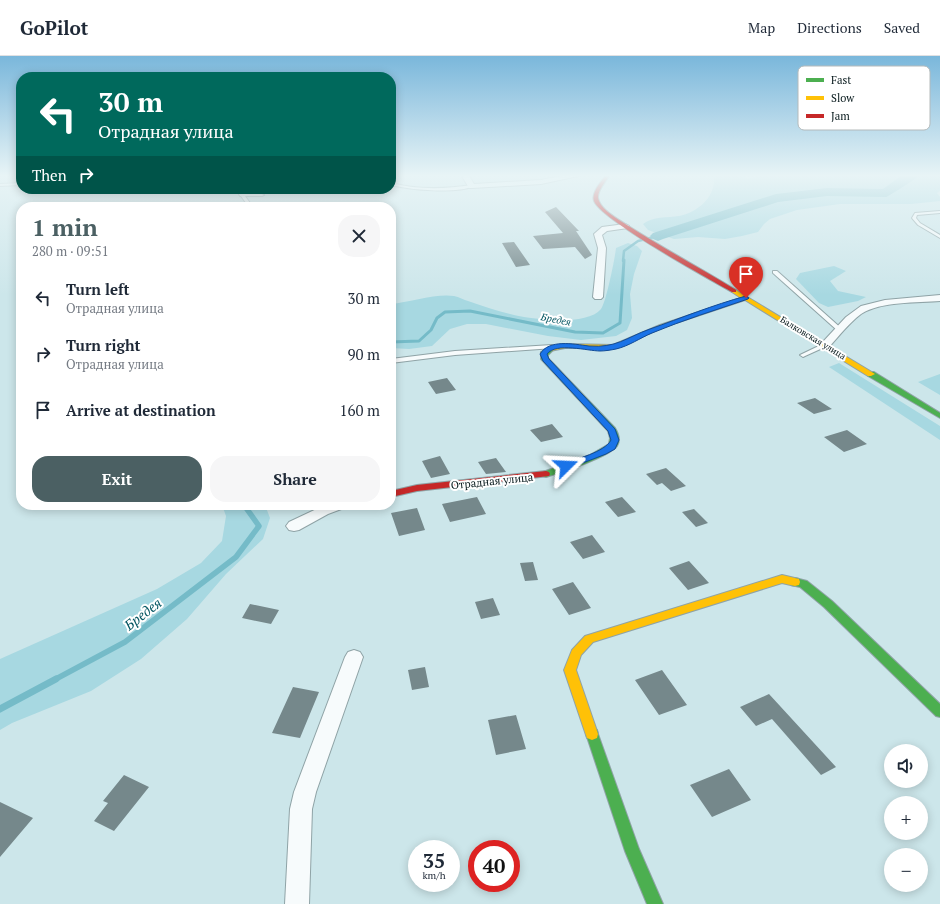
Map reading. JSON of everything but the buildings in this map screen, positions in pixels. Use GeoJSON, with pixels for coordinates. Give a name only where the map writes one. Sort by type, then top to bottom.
{"type":"FeatureCollection","features":[{"type":"Feature","properties":{"kind":"street","name":"Балковская улица"},"geometry":{"type":"LineString","coordinates":[[610,216],[636,233],[664,248],[940,416]]}},
{"type":"Feature","properties":{"kind":"street"},"geometry":{"type":"LineString","coordinates":[[598,297],[602,248],[598,234],[605,229],[625,226]]}},
{"type":"Feature","properties":{"kind":"street"},"geometry":{"type":"LineString","coordinates":[[554,347],[567,346],[600,349],[615,347],[656,329],[746,298]]}},
{"type":"Feature","properties":{"kind":"street"},"geometry":{"type":"LineString","coordinates":[[825,345],[858,311],[867,306],[940,298]]}},
{"type":"Feature","properties":{"kind":"street","name":"Отрадная улица"},"geometry":{"type":"LineString","coordinates":[[396,493],[417,488],[542,476],[612,447],[615,440],[612,430],[545,359],[544,354],[546,350],[554,347]]}},
{"type":"Feature","properties":{"kind":"street"},"geometry":{"type":"LineString","coordinates":[[294,526],[326,510]]}},
{"type":"Feature","properties":{"kind":"street"},"geometry":{"type":"LineString","coordinates":[[655,904],[632,851],[570,670],[571,661],[580,645],[589,638],[782,579],[803,584],[828,604],[940,712]]}},
{"type":"Feature","properties":{"kind":"street"},"geometry":{"type":"LineString","coordinates":[[297,904],[301,809],[305,792],[354,657]]}},
{"type":"Feature","properties":{"kind":"lane"},"geometry":{"type":"LineString","coordinates":[[915,216],[914,218],[919,224],[940,237]]}},
{"type":"Feature","properties":{"kind":"lane"},"geometry":{"type":"LineString","coordinates":[[775,272],[840,330]]}},
{"type":"Feature","properties":{"kind":"lane"},"geometry":{"type":"LineString","coordinates":[[804,355],[825,345]]}},
{"type":"Feature","properties":{"kind":"lane"},"geometry":{"type":"LineString","coordinates":[[396,359],[455,353],[554,347]]}},
{"type":"Feature","properties":{"kind":"shaded area"},"geometry":{"type":"Polygon","coordinates":[[[679,216],[780,216],[770,219],[758,232],[725,239],[698,237],[674,239],[648,230],[643,224],[656,218],[679,216]]]}},
{"type":"Feature","properties":{"kind":"shaded area"},"geometry":{"type":"Polygon","coordinates":[[[628,243],[637,246],[642,251],[634,274],[630,294],[632,318],[627,330],[616,336],[581,340],[548,336],[486,324],[467,324],[450,329],[432,346],[409,349],[396,348],[396,303],[447,295],[524,317],[564,320],[576,319],[595,314],[603,305],[616,248],[628,243]]]}},
{"type":"Feature","properties":{"kind":"shaded area"},"geometry":{"type":"Polygon","coordinates":[[[834,266],[846,271],[830,281],[838,291],[866,297],[858,301],[828,307],[819,303],[796,279],[800,273],[834,266]]]}},
{"type":"Feature","properties":{"kind":"shaded area"},"geometry":{"type":"Polygon","coordinates":[[[839,363],[940,426],[940,440],[829,367],[839,363]]]}},
{"type":"Feature","properties":{"kind":"shaded area"},"geometry":{"type":"Polygon","coordinates":[[[940,374],[940,395],[918,382],[940,374]]]}},
{"type":"Feature","properties":{"kind":"shaded area"},"geometry":{"type":"Polygon","coordinates":[[[224,510],[267,510],[270,518],[263,539],[226,574],[187,619],[141,659],[91,691],[12,723],[0,730],[0,659],[157,589],[201,563],[222,541],[226,516],[224,510]]]}},
{"type":"Feature","properties":{"kind":"waterway"},"geometry":{"type":"LineString","coordinates":[[658,236],[721,216]]}},
{"type":"Feature","properties":{"kind":"waterway","name":"Бредея"},"geometry":{"type":"LineString","coordinates":[[623,261],[624,251],[638,241],[658,236]]}},
{"type":"Feature","properties":{"kind":"waterway","name":"Бредея"},"geometry":{"type":"LineString","coordinates":[[396,342],[419,341],[431,330],[437,318],[445,312],[470,311],[575,332],[603,333],[620,323],[624,260]]}},
{"type":"Feature","properties":{"kind":"waterway","name":"Бредея"},"geometry":{"type":"LineString","coordinates":[[54,680],[125,642],[236,557],[259,526],[248,510]]}},
{"type":"Feature","properties":{"kind":"waterway","name":"Бредея"},"geometry":{"type":"LineString","coordinates":[[0,709],[56,679]]}},
{"type":"Feature","properties":{"kind":"traffic: fast"},"geometry":{"type":"LineString","coordinates":[[546,474],[602,452],[613,445],[615,440],[612,430],[545,359],[544,354],[550,349]]}},
{"type":"Feature","properties":{"kind":"traffic: fast"},"geometry":{"type":"LineString","coordinates":[[871,374],[940,416]]}},
{"type":"Feature","properties":{"kind":"traffic: fast"},"geometry":{"type":"LineString","coordinates":[[795,582],[803,584],[828,604],[940,712]]}},
{"type":"Feature","properties":{"kind":"traffic: fast"},"geometry":{"type":"LineString","coordinates":[[592,734],[632,851],[655,904]]}},
{"type":"Feature","properties":{"kind":"traffic: slow"},"geometry":{"type":"LineString","coordinates":[[734,291],[871,374]]}},
{"type":"Feature","properties":{"kind":"traffic: slow"},"geometry":{"type":"LineString","coordinates":[[550,349],[565,346],[614,347],[662,326],[746,298]]}},
{"type":"Feature","properties":{"kind":"traffic: slow"},"geometry":{"type":"LineString","coordinates":[[592,734],[570,670],[576,653],[589,639],[782,579],[795,582]]}},
{"type":"Feature","properties":{"kind":"traffic: jam"},"geometry":{"type":"LineString","coordinates":[[611,216],[636,233],[734,291]]}},
{"type":"Feature","properties":{"kind":"traffic: jam"},"geometry":{"type":"LineString","coordinates":[[396,493],[417,488],[546,474]]}},
{"type":"Feature","properties":{"kind":"route"},"geometry":{"type":"LineString","coordinates":[[566,466],[603,452],[612,447],[615,440],[612,430],[545,359],[544,354],[546,350],[554,347],[567,346],[600,349],[615,347],[650,331],[746,298]]}}]}
